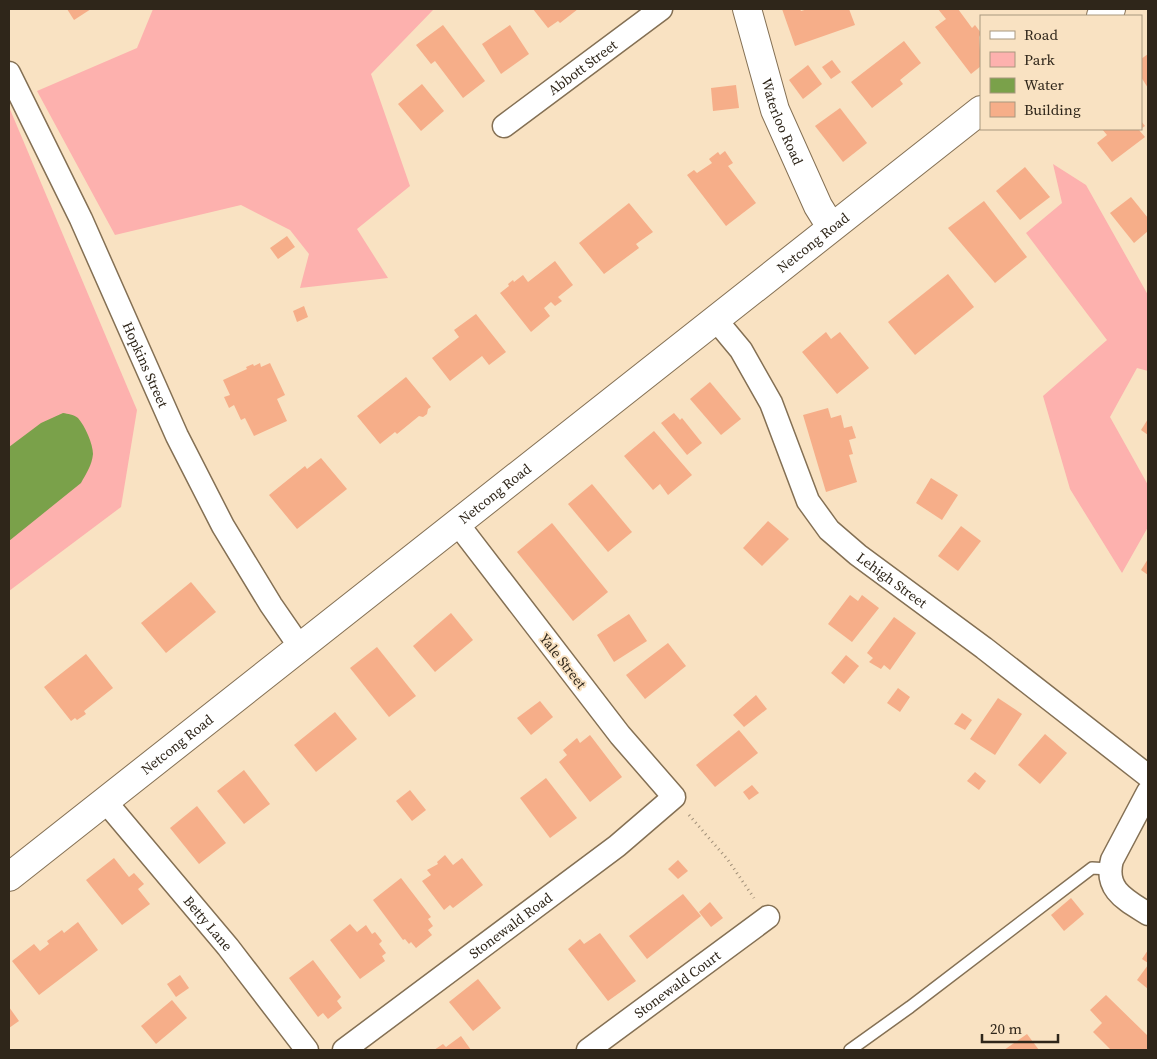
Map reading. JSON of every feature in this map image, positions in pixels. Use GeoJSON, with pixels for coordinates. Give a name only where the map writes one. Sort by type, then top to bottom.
{"type":"FeatureCollection","features":[{"type":"Feature","properties":{"kind":"street","name":"Abbott Street"},"geometry":{"type":"LineString","coordinates":[[504,126],[661,9]]}},
{"type":"Feature","properties":{"kind":"street","name":"Waterloo Road"},"geometry":{"type":"LineString","coordinates":[[747,9],[775,110],[818,206],[830,227]]}},
{"type":"Feature","properties":{"kind":"street","name":"Hopkins Street"},"geometry":{"type":"LineString","coordinates":[[9,73],[81,219],[177,436],[224,526],[271,605],[300,647]]}},
{"type":"Feature","properties":{"kind":"street","name":"Netcong Road"},"geometry":{"type":"LineString","coordinates":[[9,877],[716,320],[830,227],[980,111]]}},
{"type":"Feature","properties":{"kind":"street","name":"Lehigh Street"},"geometry":{"type":"LineString","coordinates":[[716,320],[741,350],[771,403],[808,501],[829,530],[858,555],[984,648],[1148,776]]}},
{"type":"Feature","properties":{"kind":"street","name":"Yale Street"},"geometry":{"type":"LineString","coordinates":[[457,523],[620,735],[674,797]]}},
{"type":"Feature","properties":{"kind":"street"},"geometry":{"type":"LineString","coordinates":[[1148,792],[1112,860],[1110,875],[1119,894],[1148,914]]}},
{"type":"Feature","properties":{"kind":"street","name":"Stonewald Road"},"geometry":{"type":"LineString","coordinates":[[344,1050],[617,846],[674,797]]}},
{"type":"Feature","properties":{"kind":"street","name":"Betty Lane"},"geometry":{"type":"LineString","coordinates":[[105,801],[228,947],[307,1050]]}},
{"type":"Feature","properties":{"kind":"street","name":"Stonewald Court"},"geometry":{"type":"LineString","coordinates":[[588,1050],[768,917]]}},
{"type":"Feature","properties":{"kind":"lane"},"geometry":{"type":"LineString","coordinates":[[850,1050],[910,1007],[1092,868],[1110,875]]}},
{"type":"Feature","properties":{"kind":"path"},"geometry":{"type":"LineString","coordinates":[[674,797],[728,860],[768,917]]}},
{"type":"Feature","properties":{"kind":"green space"},"geometry":{"type":"Polygon","coordinates":[[[153,9],[434,9],[371,74],[410,186],[357,229],[388,278],[300,288],[309,254],[290,230],[241,205],[115,235],[37,91],[137,48],[153,9]]]}},
{"type":"Feature","properties":{"kind":"green space"},"geometry":{"type":"Polygon","coordinates":[[[9,107],[137,410],[121,507],[9,591],[9,107]]]}},
{"type":"Feature","properties":{"kind":"green space"},"geometry":{"type":"Polygon","coordinates":[[[1053,164],[1086,185],[1148,295],[1148,371],[1137,368],[1110,417],[1148,485],[1148,527],[1122,573],[1070,489],[1043,396],[1107,340],[1026,233],[1062,203],[1053,164]]]}},
{"type":"Feature","properties":{"kind":"water"},"geometry":{"type":"Polygon","coordinates":[[[63,413],[78,418],[86,430],[93,450],[90,466],[81,483],[9,541],[9,447],[41,423],[63,413]]]}},
{"type":"Feature","properties":{"kind":"building"},"geometry":{"type":"Polygon","coordinates":[[[67,9],[91,9],[74,20],[67,9]]]}},
{"type":"Feature","properties":{"kind":"building"},"geometry":{"type":"Polygon","coordinates":[[[533,9],[578,9],[560,23],[558,21],[548,28],[533,9]]]}},
{"type":"Feature","properties":{"kind":"building"},"geometry":{"type":"Polygon","coordinates":[[[782,9],[800,9],[801,11],[808,9],[849,9],[855,25],[795,46],[782,9]]]}},
{"type":"Feature","properties":{"kind":"building"},"geometry":{"type":"Polygon","coordinates":[[[938,9],[958,9],[972,28],[975,25],[980,32],[980,67],[971,74],[935,27],[946,19],[938,9]]]}},
{"type":"Feature","properties":{"kind":"building"},"geometry":{"type":"Polygon","coordinates":[[[443,25],[485,81],[463,98],[435,61],[431,64],[416,45],[443,25]]]}},
{"type":"Feature","properties":{"kind":"building"},"geometry":{"type":"Polygon","coordinates":[[[510,25],[529,54],[501,74],[482,44],[510,25]]]}},
{"type":"Feature","properties":{"kind":"building"},"geometry":{"type":"Polygon","coordinates":[[[904,41],[921,63],[900,80],[903,84],[872,108],[851,82],[904,41]]]}},
{"type":"Feature","properties":{"kind":"building"},"geometry":{"type":"Polygon","coordinates":[[[1148,54],[1148,88],[1142,79],[1142,58],[1148,54]]]}},
{"type":"Feature","properties":{"kind":"building"},"geometry":{"type":"Polygon","coordinates":[[[832,60],[841,72],[831,79],[822,67],[832,60]]]}},
{"type":"Feature","properties":{"kind":"building"},"geometry":{"type":"Polygon","coordinates":[[[808,65],[822,84],[803,99],[789,80],[808,65]]]}},
{"type":"Feature","properties":{"kind":"building"},"geometry":{"type":"Polygon","coordinates":[[[422,84],[444,111],[421,131],[398,104],[422,84]]]}},
{"type":"Feature","properties":{"kind":"building"},"geometry":{"type":"Polygon","coordinates":[[[736,85],[739,108],[713,111],[711,88],[736,85]]]}},
{"type":"Feature","properties":{"kind":"building"},"geometry":{"type":"Polygon","coordinates":[[[840,108],[867,143],[843,162],[815,126],[840,108]]]}},
{"type":"Feature","properties":{"kind":"building"},"geometry":{"type":"Polygon","coordinates":[[[1103,130],[1139,130],[1145,137],[1112,162],[1097,143],[1107,135],[1103,130]]]}},
{"type":"Feature","properties":{"kind":"building"},"geometry":{"type":"Polygon","coordinates":[[[725,151],[733,163],[728,166],[756,203],[726,226],[687,175],[694,170],[697,173],[712,163],[709,159],[718,152],[720,155],[725,151]]]}},
{"type":"Feature","properties":{"kind":"building"},"geometry":{"type":"Polygon","coordinates":[[[1025,167],[1050,197],[1020,220],[996,191],[1025,167]]]}},
{"type":"Feature","properties":{"kind":"building"},"geometry":{"type":"Polygon","coordinates":[[[1131,197],[1148,218],[1148,231],[1134,243],[1110,213],[1131,197]]]}},
{"type":"Feature","properties":{"kind":"building"},"geometry":{"type":"Polygon","coordinates":[[[984,201],[1027,257],[995,283],[948,228],[984,201]]]}},
{"type":"Feature","properties":{"kind":"building"},"geometry":{"type":"Polygon","coordinates":[[[629,203],[653,232],[636,244],[639,248],[604,274],[579,243],[629,203]]]}},
{"type":"Feature","properties":{"kind":"building"},"geometry":{"type":"Polygon","coordinates":[[[287,236],[295,247],[278,259],[270,248],[287,236]]]}},
{"type":"Feature","properties":{"kind":"building"},"geometry":{"type":"Polygon","coordinates":[[[555,261],[573,285],[558,297],[562,301],[555,306],[551,302],[544,308],[550,316],[531,332],[500,293],[513,280],[514,282],[523,275],[528,282],[555,261]]]}},
{"type":"Feature","properties":{"kind":"building"},"geometry":{"type":"Polygon","coordinates":[[[948,274],[974,307],[915,355],[888,322],[948,274]]]}},
{"type":"Feature","properties":{"kind":"building"},"geometry":{"type":"Polygon","coordinates":[[[304,306],[308,317],[297,322],[293,311],[304,306]]]}},
{"type":"Feature","properties":{"kind":"building"},"geometry":{"type":"Polygon","coordinates":[[[476,314],[506,352],[489,365],[482,356],[450,381],[432,358],[459,337],[454,330],[476,314]]]}},
{"type":"Feature","properties":{"kind":"building"},"geometry":{"type":"Polygon","coordinates":[[[826,332],[831,339],[840,332],[869,368],[837,394],[802,352],[826,332]]]}},
{"type":"Feature","properties":{"kind":"building"},"geometry":{"type":"Polygon","coordinates":[[[260,363],[261,367],[270,363],[285,395],[277,399],[287,421],[254,436],[245,418],[241,420],[234,405],[229,408],[224,397],[230,395],[223,380],[247,369],[246,367],[260,363]]]}},
{"type":"Feature","properties":{"kind":"building"},"geometry":{"type":"Polygon","coordinates":[[[406,377],[431,407],[423,417],[419,416],[397,434],[395,432],[380,444],[357,416],[406,377]]]}},
{"type":"Feature","properties":{"kind":"building"},"geometry":{"type":"Polygon","coordinates":[[[710,382],[741,419],[721,435],[690,399],[710,382]]]}},
{"type":"Feature","properties":{"kind":"building"},"geometry":{"type":"Polygon","coordinates":[[[828,408],[831,418],[841,415],[844,428],[852,426],[856,438],[849,440],[853,454],[849,455],[857,482],[826,492],[803,415],[828,408]]]}},
{"type":"Feature","properties":{"kind":"building"},"geometry":{"type":"Polygon","coordinates":[[[674,413],[680,420],[682,418],[702,443],[687,455],[661,423],[674,413]]]}},
{"type":"Feature","properties":{"kind":"building"},"geometry":{"type":"Polygon","coordinates":[[[1148,419],[1148,435],[1141,430],[1148,419]]]}},
{"type":"Feature","properties":{"kind":"building"},"geometry":{"type":"Polygon","coordinates":[[[654,431],[692,475],[668,495],[660,484],[653,490],[624,456],[654,431]]]}},
{"type":"Feature","properties":{"kind":"building"},"geometry":{"type":"Polygon","coordinates":[[[321,458],[347,489],[297,529],[269,495],[305,466],[307,469],[321,458]]]}},
{"type":"Feature","properties":{"kind":"building"},"geometry":{"type":"Polygon","coordinates":[[[931,478],[958,495],[942,520],[916,503],[931,478]]]}},
{"type":"Feature","properties":{"kind":"building"},"geometry":{"type":"Polygon","coordinates":[[[592,484],[632,532],[608,552],[568,504],[592,484]]]}},
{"type":"Feature","properties":{"kind":"building"},"geometry":{"type":"Polygon","coordinates":[[[768,521],[789,539],[762,566],[743,548],[768,521]]]}},
{"type":"Feature","properties":{"kind":"building"},"geometry":{"type":"Polygon","coordinates":[[[552,523],[608,592],[573,621],[517,552],[552,523]]]}},
{"type":"Feature","properties":{"kind":"building"},"geometry":{"type":"Polygon","coordinates":[[[961,526],[981,541],[958,571],[938,556],[961,526]]]}},
{"type":"Feature","properties":{"kind":"building"},"geometry":{"type":"Polygon","coordinates":[[[1148,559],[1148,575],[1141,570],[1148,559]]]}},
{"type":"Feature","properties":{"kind":"building"},"geometry":{"type":"Polygon","coordinates":[[[191,582],[216,612],[166,653],[141,623],[191,582]]]}},
{"type":"Feature","properties":{"kind":"building"},"geometry":{"type":"Polygon","coordinates":[[[850,595],[858,601],[862,595],[879,608],[852,642],[828,624],[850,595]]]}},
{"type":"Feature","properties":{"kind":"building"},"geometry":{"type":"Polygon","coordinates":[[[451,613],[473,640],[435,672],[413,646],[451,613]]]}},
{"type":"Feature","properties":{"kind":"building"},"geometry":{"type":"Polygon","coordinates":[[[629,614],[647,641],[614,662],[597,635],[629,614]]]}},
{"type":"Feature","properties":{"kind":"building"},"geometry":{"type":"Polygon","coordinates":[[[894,617],[916,633],[890,670],[884,665],[881,669],[869,662],[873,658],[867,653],[894,617]]]}},
{"type":"Feature","properties":{"kind":"building"},"geometry":{"type":"Polygon","coordinates":[[[668,643],[686,666],[645,699],[626,675],[668,643]]]}},
{"type":"Feature","properties":{"kind":"building"},"geometry":{"type":"Polygon","coordinates":[[[377,647],[416,696],[389,717],[350,668],[377,647]]]}},
{"type":"Feature","properties":{"kind":"building"},"geometry":{"type":"Polygon","coordinates":[[[86,654],[113,688],[84,711],[86,714],[77,720],[75,718],[71,721],[44,687],[86,654]]]}},
{"type":"Feature","properties":{"kind":"building"},"geometry":{"type":"Polygon","coordinates":[[[846,655],[859,666],[844,684],[831,673],[846,655]]]}},
{"type":"Feature","properties":{"kind":"building"},"geometry":{"type":"Polygon","coordinates":[[[898,688],[910,697],[900,712],[887,703],[898,688]]]}},
{"type":"Feature","properties":{"kind":"building"},"geometry":{"type":"Polygon","coordinates":[[[756,695],[767,709],[744,727],[733,715],[756,695]]]}},
{"type":"Feature","properties":{"kind":"building"},"geometry":{"type":"Polygon","coordinates":[[[998,698],[1022,714],[995,755],[970,739],[998,698]]]}},
{"type":"Feature","properties":{"kind":"building"},"geometry":{"type":"Polygon","coordinates":[[[540,701],[553,717],[531,735],[517,718],[540,701]]]}},
{"type":"Feature","properties":{"kind":"building"},"geometry":{"type":"Polygon","coordinates":[[[335,712],[357,739],[316,772],[294,745],[335,712]]]}},
{"type":"Feature","properties":{"kind":"building"},"geometry":{"type":"Polygon","coordinates":[[[962,713],[972,720],[965,730],[954,724],[962,713]]]}},
{"type":"Feature","properties":{"kind":"building"},"geometry":{"type":"Polygon","coordinates":[[[739,730],[758,753],[715,787],[696,765],[739,730]]]}},
{"type":"Feature","properties":{"kind":"building"},"geometry":{"type":"Polygon","coordinates":[[[1045,734],[1067,753],[1040,784],[1018,765],[1045,734]]]}},
{"type":"Feature","properties":{"kind":"building"},"geometry":{"type":"Polygon","coordinates":[[[590,735],[622,777],[590,802],[559,762],[567,755],[563,750],[577,738],[580,743],[590,735]]]}},
{"type":"Feature","properties":{"kind":"building"},"geometry":{"type":"Polygon","coordinates":[[[244,770],[270,804],[244,824],[217,791],[244,770]]]}},
{"type":"Feature","properties":{"kind":"building"},"geometry":{"type":"Polygon","coordinates":[[[975,772],[986,781],[979,790],[967,781],[975,772]]]}},
{"type":"Feature","properties":{"kind":"building"},"geometry":{"type":"Polygon","coordinates":[[[546,778],[577,818],[550,838],[520,798],[546,778]]]}},
{"type":"Feature","properties":{"kind":"building"},"geometry":{"type":"Polygon","coordinates":[[[752,785],[759,793],[749,800],[743,792],[752,785]]]}},
{"type":"Feature","properties":{"kind":"building"},"geometry":{"type":"Polygon","coordinates":[[[410,790],[426,810],[412,821],[396,801],[410,790]]]}},
{"type":"Feature","properties":{"kind":"building"},"geometry":{"type":"Polygon","coordinates":[[[197,806],[226,843],[199,864],[170,828],[197,806]]]}},
{"type":"Feature","properties":{"kind":"building"},"geometry":{"type":"Polygon","coordinates":[[[445,855],[453,865],[462,858],[483,885],[453,908],[450,905],[444,910],[422,881],[431,875],[427,870],[438,864],[437,862],[445,855]]]}},
{"type":"Feature","properties":{"kind":"building"},"geometry":{"type":"Polygon","coordinates":[[[114,858],[129,877],[134,873],[144,884],[138,889],[150,904],[122,925],[86,880],[114,858]]]}},
{"type":"Feature","properties":{"kind":"building"},"geometry":{"type":"Polygon","coordinates":[[[678,860],[688,871],[678,879],[668,869],[678,860]]]}},
{"type":"Feature","properties":{"kind":"building"},"geometry":{"type":"Polygon","coordinates":[[[401,878],[431,917],[428,919],[433,926],[428,930],[432,935],[416,948],[411,942],[409,944],[405,939],[403,940],[373,900],[401,878]]]}},
{"type":"Feature","properties":{"kind":"building"},"geometry":{"type":"Polygon","coordinates":[[[683,894],[701,916],[647,959],[629,936],[683,894]]]}},
{"type":"Feature","properties":{"kind":"building"},"geometry":{"type":"Polygon","coordinates":[[[1071,898],[1084,914],[1064,931],[1051,915],[1071,898]]]}},
{"type":"Feature","properties":{"kind":"building"},"geometry":{"type":"Polygon","coordinates":[[[710,902],[723,918],[711,927],[699,912],[710,902]]]}},
{"type":"Feature","properties":{"kind":"building"},"geometry":{"type":"Polygon","coordinates":[[[78,922],[98,950],[39,995],[12,961],[34,944],[40,951],[49,944],[47,941],[62,930],[64,933],[78,922]]]}},
{"type":"Feature","properties":{"kind":"building"},"geometry":{"type":"Polygon","coordinates":[[[350,924],[357,932],[366,925],[372,934],[375,932],[382,941],[379,944],[386,953],[382,956],[385,961],[360,979],[330,940],[350,924]]]}},
{"type":"Feature","properties":{"kind":"building"},"geometry":{"type":"Polygon","coordinates":[[[600,933],[636,981],[608,1001],[568,949],[580,939],[584,944],[600,933]]]}},
{"type":"Feature","properties":{"kind":"building"},"geometry":{"type":"Polygon","coordinates":[[[1148,950],[1148,963],[1142,959],[1148,950]]]}},
{"type":"Feature","properties":{"kind":"building"},"geometry":{"type":"Polygon","coordinates":[[[313,960],[341,997],[337,1001],[342,1008],[328,1019],[323,1013],[318,1017],[289,978],[313,960]]]}},
{"type":"Feature","properties":{"kind":"building"},"geometry":{"type":"Polygon","coordinates":[[[1148,965],[1148,989],[1137,980],[1148,965]]]}},
{"type":"Feature","properties":{"kind":"building"},"geometry":{"type":"Polygon","coordinates":[[[180,975],[189,988],[176,997],[167,984],[180,975]]]}},
{"type":"Feature","properties":{"kind":"building"},"geometry":{"type":"Polygon","coordinates":[[[478,979],[501,1008],[473,1031],[449,1002],[478,979]]]}},
{"type":"Feature","properties":{"kind":"building"},"geometry":{"type":"Polygon","coordinates":[[[1106,995],[1148,1036],[1148,1050],[1111,1050],[1093,1032],[1102,1023],[1090,1010],[1106,995]]]}},
{"type":"Feature","properties":{"kind":"building"},"geometry":{"type":"Polygon","coordinates":[[[172,1000],[187,1018],[156,1044],[141,1026],[172,1000]]]}},
{"type":"Feature","properties":{"kind":"building"},"geometry":{"type":"Polygon","coordinates":[[[9,1007],[19,1021],[9,1028],[9,1007]]]}},
{"type":"Feature","properties":{"kind":"building"},"geometry":{"type":"Polygon","coordinates":[[[1027,1034],[1039,1050],[1004,1050],[1027,1034]]]}},
{"type":"Feature","properties":{"kind":"building"},"geometry":{"type":"Polygon","coordinates":[[[461,1036],[471,1050],[434,1050],[443,1044],[446,1047],[461,1036]]]}}]}
